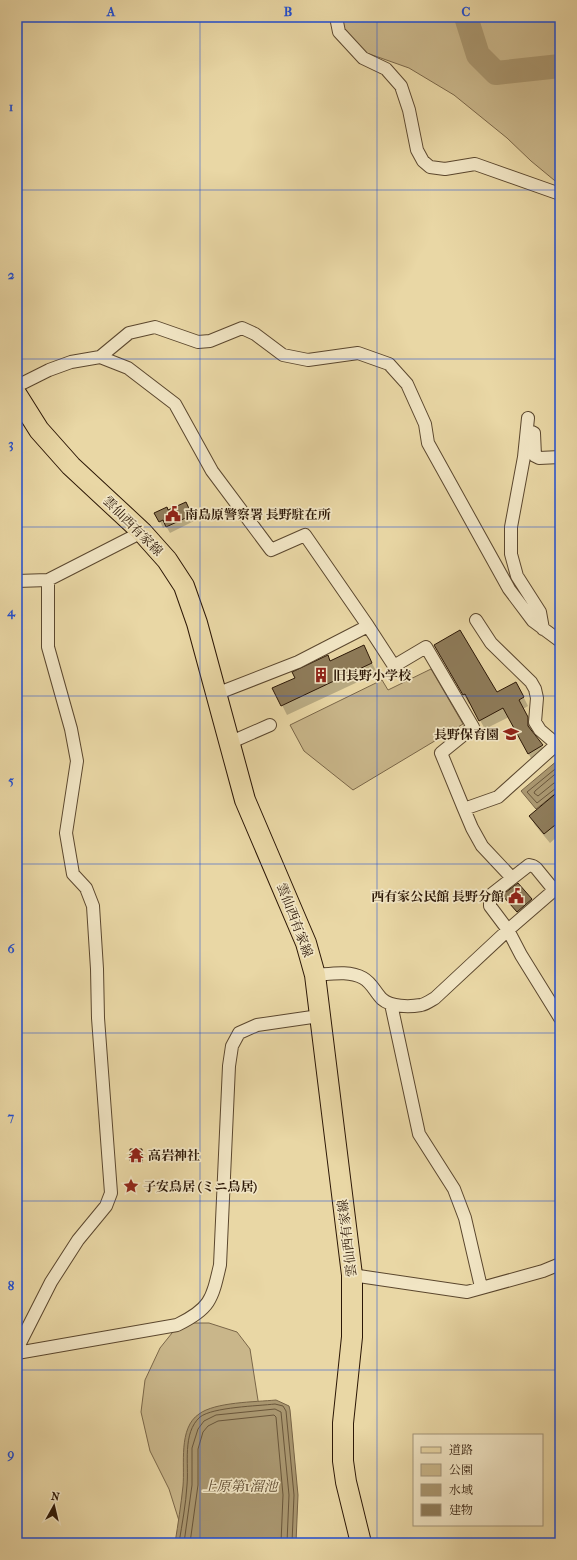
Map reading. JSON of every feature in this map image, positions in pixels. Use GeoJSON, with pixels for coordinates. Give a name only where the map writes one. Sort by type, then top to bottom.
{"type":"FeatureCollection","features":[{"type":"Feature","properties":{"kind":"main road","name":"雲仙西有家線"},"geometry":{"type":"LineString","coordinates":[[17,394],[39,430],[71,466],[142,532],[167,560],[184,586],[197,623],[245,800],[306,943],[314,975],[352,1275],[352,1337],[343,1423],[343,1448],[346,1482],[361,1543]]}},
{"type":"Feature","properties":{"kind":"street"},"geometry":{"type":"LineString","coordinates":[[336,17],[339,32],[363,58],[386,69],[401,86],[409,110],[417,150],[423,161],[430,167],[445,169],[475,164],[560,194]]}},
{"type":"Feature","properties":{"kind":"street"},"geometry":{"type":"LineString","coordinates":[[17,386],[50,370],[71,362],[100,357],[129,332],[155,328],[198,342],[210,341],[242,328],[255,334],[283,355],[308,360],[358,353],[389,364],[407,384],[425,424],[428,443],[509,589],[533,621],[560,641]]}},
{"type":"Feature","properties":{"kind":"street"},"geometry":{"type":"LineString","coordinates":[[100,357],[128,368],[175,404],[212,472],[271,550],[305,535],[394,666],[426,647],[473,728],[441,753],[472,828],[482,846],[512,878]]}},
{"type":"Feature","properties":{"kind":"street"},"geometry":{"type":"LineString","coordinates":[[544,629],[540,612],[517,576],[511,554],[511,527],[524,457],[528,424],[534,433],[535,456],[540,458],[560,457]]}},
{"type":"Feature","properties":{"kind":"street"},"geometry":{"type":"LineString","coordinates":[[17,581],[48,580],[142,532]]}},
{"type":"Feature","properties":{"kind":"street"},"geometry":{"type":"LineString","coordinates":[[17,1349],[51,1282],[78,1240],[106,1206],[111,1193],[98,1018],[93,906],[86,888],[73,874],[66,833],[77,761],[71,729],[48,647],[48,580]]}},
{"type":"Feature","properties":{"kind":"street"},"geometry":{"type":"LineString","coordinates":[[464,809],[498,797],[558,746],[540,730],[536,722],[537,698],[535,689],[531,682],[491,643],[476,620]]}},
{"type":"Feature","properties":{"kind":"street"},"geometry":{"type":"LineString","coordinates":[[216,694],[298,662],[368,626]]}},
{"type":"Feature","properties":{"kind":"street"},"geometry":{"type":"LineString","coordinates":[[229,743],[270,725]]}},
{"type":"Feature","properties":{"kind":"street"},"geometry":{"type":"LineString","coordinates":[[314,975],[346,973],[362,978],[370,983],[382,999],[391,1004],[409,1006],[422,1005],[435,998],[508,930],[557,888],[533,866],[525,866],[492,894],[489,902],[490,906],[508,930],[521,955],[560,1018]]}},
{"type":"Feature","properties":{"kind":"street"},"geometry":{"type":"LineString","coordinates":[[391,1004],[419,1134],[454,1189],[465,1218],[481,1287]]}},
{"type":"Feature","properties":{"kind":"street"},"geometry":{"type":"LineString","coordinates":[[17,1353],[177,1325],[195,1316],[206,1305],[214,1290],[220,1265],[229,1066],[232,1046],[239,1033],[257,1026],[319,1016]]}},
{"type":"Feature","properties":{"kind":"street"},"geometry":{"type":"LineString","coordinates":[[352,1275],[467,1292],[481,1287],[543,1272],[560,1264]]}},
{"type":"Feature","properties":{"kind":"green space"},"geometry":{"type":"Polygon","coordinates":[[[340,17],[560,17],[560,185],[531,161],[507,138],[454,95],[409,68],[361,51],[343,29],[340,17]]]}},
{"type":"Feature","properties":{"kind":"green space"},"geometry":{"type":"Polygon","coordinates":[[[431,669],[463,724],[353,790],[304,751],[290,725],[382,680],[388,690],[431,669]]]}},
{"type":"Feature","properties":{"kind":"green space"},"geometry":{"type":"Polygon","coordinates":[[[191,1323],[209,1323],[237,1332],[250,1349],[271,1484],[186,1543],[169,1489],[150,1451],[141,1412],[145,1380],[160,1348],[176,1328],[191,1323]]]}},
{"type":"Feature","properties":{"kind":"water"},"geometry":{"type":"Polygon","coordinates":[[[558,760],[560,762],[560,790],[536,809],[521,791],[558,760]]]}},
{"type":"Feature","properties":{"kind":"water","name":"上原第1溜池"},"geometry":{"type":"Polygon","coordinates":[[[276,1400],[289,1406],[290,1410],[298,1495],[296,1543],[175,1543],[183,1486],[185,1437],[192,1420],[206,1410],[215,1407],[236,1403],[276,1400]]]}},
{"type":"Feature","properties":{"kind":"building","name":"南島原警察署 長野駐在所"},"geometry":{"type":"Polygon","coordinates":[[[186,502],[192,515],[166,527],[163,520],[159,522],[154,513],[167,507],[168,510],[186,502]]]}},
{"type":"Feature","properties":{"kind":"building"},"geometry":{"type":"Polygon","coordinates":[[[460,630],[497,692],[516,682],[524,697],[519,700],[528,717],[528,726],[543,745],[528,754],[503,708],[479,721],[465,694],[463,695],[434,645],[460,630]]]}},
{"type":"Feature","properties":{"kind":"building","name":"旧長野小学校"},"geometry":{"type":"Polygon","coordinates":[[[364,645],[372,663],[281,706],[272,688],[295,678],[292,672],[328,655],[330,661],[364,645]]]}},
{"type":"Feature","properties":{"kind":"building"},"geometry":{"type":"Polygon","coordinates":[[[560,790],[560,821],[544,834],[529,816],[560,790]]]}},
{"type":"Feature","properties":{"kind":"building","name":"西有家公民館 長野分館"},"geometry":{"type":"Polygon","coordinates":[[[518,883],[532,899],[517,912],[502,895],[518,883]]]}},
{"type":"Feature","properties":{"kind":"building","name":"高岩神社"},"geometry":{"type":"Polygon","coordinates":[[[130,1149],[142,1149],[142,1161],[130,1161],[130,1149]]]}},
{"type":"Feature","properties":{"kind":"waterway"},"geometry":{"type":"LineString","coordinates":[[466,17],[478,55],[496,73],[560,66]]}},
{"type":"Feature","properties":{"kind":"place","name":"南島原警察署 長野駐在所"},"geometry":{"type":"Point","coordinates":[173,514]}},
{"type":"Feature","properties":{"kind":"place","name":"旧長野小学校"},"geometry":{"type":"Point","coordinates":[321,675]}},
{"type":"Feature","properties":{"kind":"place","name":"長野保育園"},"geometry":{"type":"Point","coordinates":[511,734]}},
{"type":"Feature","properties":{"kind":"place","name":"西有家公民館 長野分館"},"geometry":{"type":"Point","coordinates":[516,896]}},
{"type":"Feature","properties":{"kind":"place","name":"高岩神社"},"geometry":{"type":"Point","coordinates":[136,1155]}},
{"type":"Feature","properties":{"kind":"place","name":"子安鳥居 (ミニ鳥居)"},"geometry":{"type":"Point","coordinates":[131,1186]}}]}
